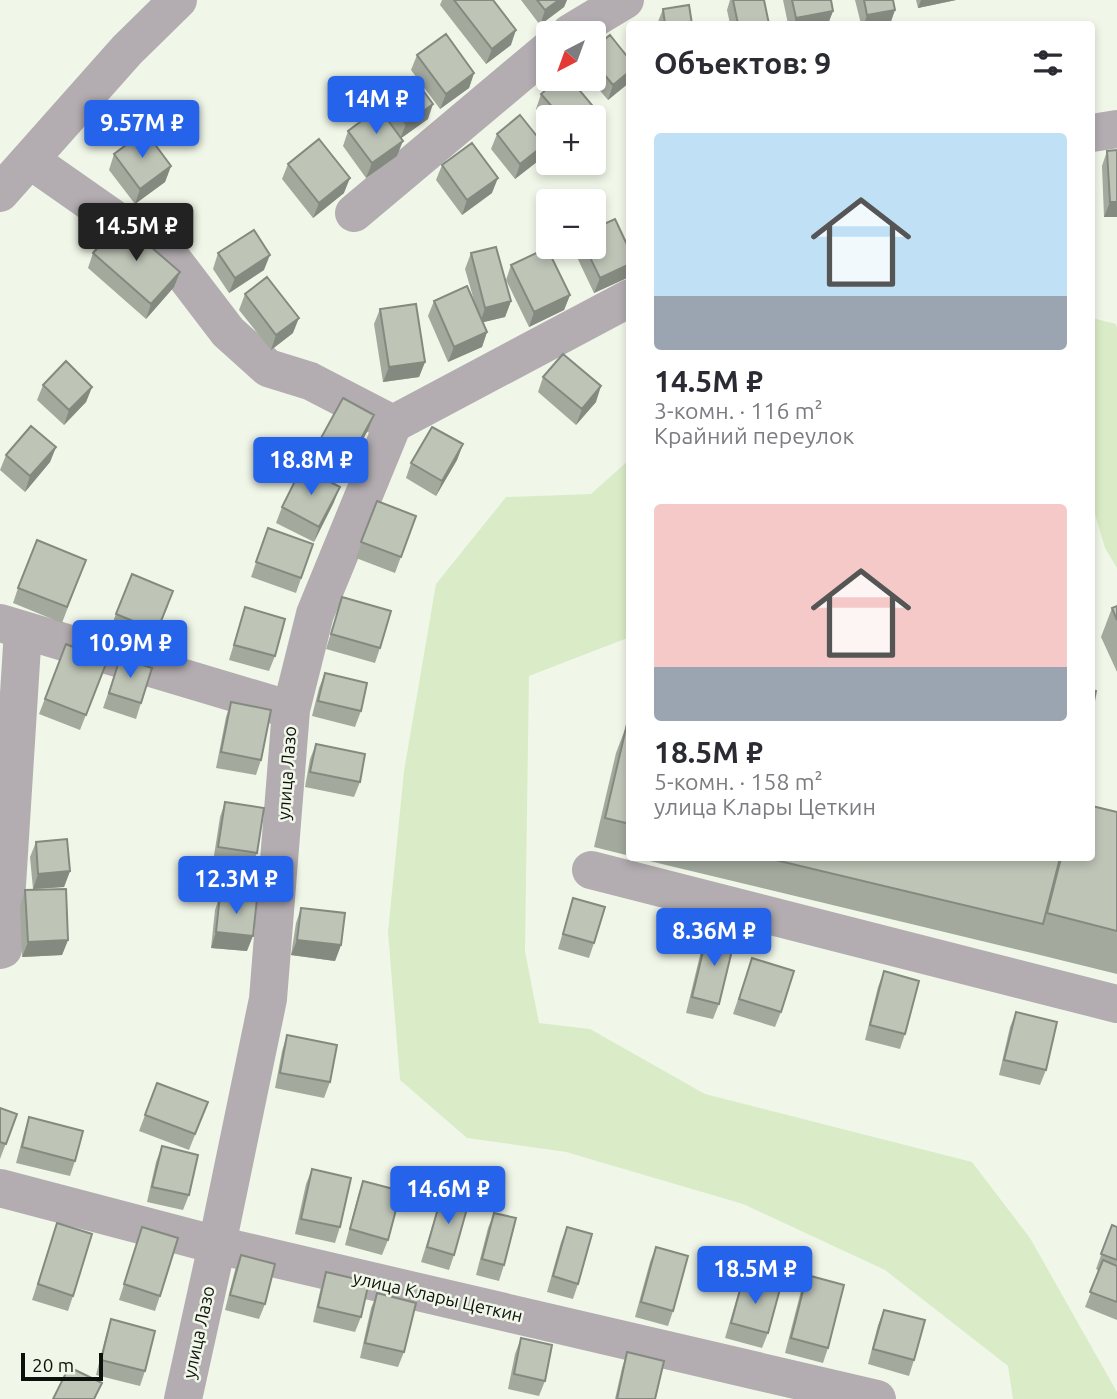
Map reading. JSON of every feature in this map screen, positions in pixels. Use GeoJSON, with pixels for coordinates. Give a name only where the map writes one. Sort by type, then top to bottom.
{"type":"FeatureCollection","features":[{"type":"Feature","properties":{"kind":"street"},"geometry":{"type":"LineString","coordinates":[[0,193],[127,50],[178,0]]}},
{"type":"Feature","properties":{"kind":"street"},"geometry":{"type":"LineString","coordinates":[[590,21],[625,0]]}},
{"type":"Feature","properties":{"kind":"street"},"geometry":{"type":"LineString","coordinates":[[354,213],[536,60]]}},
{"type":"Feature","properties":{"kind":"street"},"geometry":{"type":"LineString","coordinates":[[1095,133],[1117,130]]}},
{"type":"Feature","properties":{"kind":"street"},"geometry":{"type":"LineString","coordinates":[[30,160],[173,260],[228,332],[268,368],[310,381],[393,424],[626,300]]}},
{"type":"Feature","properties":{"kind":"street","name":"улица Лазо"},"geometry":{"type":"LineString","coordinates":[[183,1399],[218,1245],[268,999],[291,710],[315,614],[393,424]]}},
{"type":"Feature","properties":{"kind":"street"},"geometry":{"type":"LineString","coordinates":[[0,950],[3,949],[11,626],[291,710]]}},
{"type":"Feature","properties":{"kind":"street"},"geometry":{"type":"LineString","coordinates":[[591,870],[1117,1004]]}},
{"type":"Feature","properties":{"kind":"street","name":"улица Клары Цеткин"},"geometry":{"type":"LineString","coordinates":[[0,1188],[218,1245],[877,1399]]}},
{"type":"Feature","properties":{"kind":"green space"},"geometry":{"type":"Polygon","coordinates":[[[1095,319],[1116,324],[1117,328],[1117,568],[1105,548],[1095,514],[1095,319]]]}},
{"type":"Feature","properties":{"kind":"green space"},"geometry":{"type":"Polygon","coordinates":[[[626,463],[626,639],[529,676],[525,951],[539,1023],[590,1029],[705,1094],[972,1162],[1030,1238],[1117,1392],[1117,1399],[1013,1399],[1008,1366],[885,1270],[743,1204],[566,1152],[467,1138],[400,1080],[388,932],[404,771],[436,584],[506,497],[591,494],[626,463]]]}},
{"type":"Feature","properties":{"kind":"building"},"geometry":{"type":"Polygon","coordinates":[[[454,0],[493,0],[516,30],[492,49],[454,0]]]}},
{"type":"Feature","properties":{"kind":"building"},"geometry":{"type":"Polygon","coordinates":[[[537,0],[559,0],[545,10],[537,0]]]}},
{"type":"Feature","properties":{"kind":"building"},"geometry":{"type":"Polygon","coordinates":[[[733,0],[764,0],[768,21],[737,21],[733,0]]]}},
{"type":"Feature","properties":{"kind":"building"},"geometry":{"type":"Polygon","coordinates":[[[792,0],[831,0],[833,11],[796,18],[792,0]]]}},
{"type":"Feature","properties":{"kind":"building"},"geometry":{"type":"Polygon","coordinates":[[[864,0],[893,0],[895,10],[867,15],[864,0]]]}},
{"type":"Feature","properties":{"kind":"building"},"geometry":{"type":"Polygon","coordinates":[[[689,5],[692,21],[665,21],[663,9],[689,5]]]}},
{"type":"Feature","properties":{"kind":"building"},"geometry":{"type":"Polygon","coordinates":[[[446,34],[474,73],[446,94],[417,55],[446,34]]]}},
{"type":"Feature","properties":{"kind":"building"},"geometry":{"type":"Polygon","coordinates":[[[610,35],[626,55],[626,74],[613,85],[606,77],[606,38],[610,35]]]}},
{"type":"Feature","properties":{"kind":"building"},"geometry":{"type":"Polygon","coordinates":[[[413,77],[433,104],[406,124],[386,96],[413,77]]]}},
{"type":"Feature","properties":{"kind":"building"},"geometry":{"type":"Polygon","coordinates":[[[545,91],[580,91],[592,105],[551,105],[541,94],[545,91]]]}},
{"type":"Feature","properties":{"kind":"building"},"geometry":{"type":"Polygon","coordinates":[[[379,108],[403,141],[372,163],[348,131],[379,108]]]}},
{"type":"Feature","properties":{"kind":"building"},"geometry":{"type":"Polygon","coordinates":[[[520,115],[536,135],[536,151],[520,164],[497,134],[520,115]]]}},
{"type":"Feature","properties":{"kind":"building"},"geometry":{"type":"Polygon","coordinates":[[[145,131],[171,166],[140,189],[114,154],[145,131]]]}},
{"type":"Feature","properties":{"kind":"building"},"geometry":{"type":"Polygon","coordinates":[[[319,139],[350,178],[319,203],[288,164],[319,139]]]}},
{"type":"Feature","properties":{"kind":"building"},"geometry":{"type":"Polygon","coordinates":[[[472,143],[498,178],[467,200],[442,165],[472,143]]]}},
{"type":"Feature","properties":{"kind":"building"},"geometry":{"type":"Polygon","coordinates":[[[1117,150],[1117,202],[1110,202],[1107,151],[1117,150]]]}},
{"type":"Feature","properties":{"kind":"building"},"geometry":{"type":"Polygon","coordinates":[[[615,219],[626,242],[626,266],[600,278],[591,259],[606,259],[606,223],[615,219]]]}},
{"type":"Feature","properties":{"kind":"building"},"geometry":{"type":"Polygon","coordinates":[[[121,221],[180,272],[151,304],[93,253],[121,221]]]}},
{"type":"Feature","properties":{"kind":"building"},"geometry":{"type":"Polygon","coordinates":[[[254,230],[270,255],[235,278],[218,253],[254,230]]]}},
{"type":"Feature","properties":{"kind":"building"},"geometry":{"type":"Polygon","coordinates":[[[496,247],[511,301],[485,308],[471,253],[496,247]]]}},
{"type":"Feature","properties":{"kind":"building"},"geometry":{"type":"Polygon","coordinates":[[[536,253],[536,259],[552,259],[570,295],[534,312],[511,265],[536,253]]]}},
{"type":"Feature","properties":{"kind":"building"},"geometry":{"type":"Polygon","coordinates":[[[267,277],[299,318],[276,335],[245,294],[267,277]]]}},
{"type":"Feature","properties":{"kind":"building"},"geometry":{"type":"Polygon","coordinates":[[[467,286],[487,332],[454,347],[434,301],[467,286]]]}},
{"type":"Feature","properties":{"kind":"building"},"geometry":{"type":"Polygon","coordinates":[[[416,304],[425,362],[389,367],[380,309],[416,304]]]}},
{"type":"Feature","properties":{"kind":"building"},"geometry":{"type":"Polygon","coordinates":[[[563,354],[601,386],[582,409],[543,377],[563,354]]]}},
{"type":"Feature","properties":{"kind":"building"},"geometry":{"type":"Polygon","coordinates":[[[66,361],[92,387],[69,410],[43,385],[66,361]]]}},
{"type":"Feature","properties":{"kind":"building"},"geometry":{"type":"Polygon","coordinates":[[[343,398],[374,415],[347,464],[316,447],[343,398]]]}},
{"type":"Feature","properties":{"kind":"building"},"geometry":{"type":"Polygon","coordinates":[[[31,426],[56,447],[30,476],[6,455],[31,426]]]}},
{"type":"Feature","properties":{"kind":"building"},"geometry":{"type":"Polygon","coordinates":[[[432,427],[463,444],[442,481],[411,463],[432,427]]]}},
{"type":"Feature","properties":{"kind":"building"},"geometry":{"type":"Polygon","coordinates":[[[302,467],[340,487],[319,527],[282,507],[302,467]]]}},
{"type":"Feature","properties":{"kind":"building"},"geometry":{"type":"Polygon","coordinates":[[[377,501],[416,516],[401,557],[361,542],[377,501]]]}},
{"type":"Feature","properties":{"kind":"building"},"geometry":{"type":"Polygon","coordinates":[[[268,528],[313,544],[301,578],[256,562],[268,528]]]}},
{"type":"Feature","properties":{"kind":"building"},"geometry":{"type":"Polygon","coordinates":[[[37,540],[86,560],[67,607],[18,588],[37,540]]]}},
{"type":"Feature","properties":{"kind":"building"},"geometry":{"type":"Polygon","coordinates":[[[132,574],[173,591],[157,631],[116,614],[132,574]]]}},
{"type":"Feature","properties":{"kind":"building"},"geometry":{"type":"Polygon","coordinates":[[[342,597],[391,611],[380,648],[331,634],[342,597]]]}},
{"type":"Feature","properties":{"kind":"building"},"geometry":{"type":"Polygon","coordinates":[[[1117,606],[1117,620],[1112,608],[1117,606]]]}},
{"type":"Feature","properties":{"kind":"building"},"geometry":{"type":"Polygon","coordinates":[[[245,607],[285,619],[275,656],[234,645],[245,607]]]}},
{"type":"Feature","properties":{"kind":"building"},"geometry":{"type":"Polygon","coordinates":[[[66,644],[107,661],[86,715],[45,699],[66,644]]]}},
{"type":"Feature","properties":{"kind":"building"},"geometry":{"type":"Polygon","coordinates":[[[120,658],[152,668],[141,703],[109,693],[120,658]]]}},
{"type":"Feature","properties":{"kind":"building"},"geometry":{"type":"Polygon","coordinates":[[[325,673],[367,683],[361,711],[318,701],[325,673]]]}},
{"type":"Feature","properties":{"kind":"building"},"geometry":{"type":"Polygon","coordinates":[[[231,702],[271,710],[261,760],[221,752],[231,702]]]}},
{"type":"Feature","properties":{"kind":"building"},"geometry":{"type":"Polygon","coordinates":[[[626,728],[626,823],[605,818],[626,728]]]}},
{"type":"Feature","properties":{"kind":"building"},"geometry":{"type":"Polygon","coordinates":[[[316,744],[365,754],[360,782],[310,772],[316,744]]]}},
{"type":"Feature","properties":{"kind":"building"},"geometry":{"type":"Polygon","coordinates":[[[225,802],[264,808],[257,853],[218,847],[225,802]]]}},
{"type":"Feature","properties":{"kind":"building"},"geometry":{"type":"Polygon","coordinates":[[[1095,807],[1117,812],[1117,931],[1047,913],[1060,861],[1095,861],[1095,807]]]}},
{"type":"Feature","properties":{"kind":"building"},"geometry":{"type":"Polygon","coordinates":[[[67,839],[70,871],[38,874],[36,842],[67,839]]]}},
{"type":"Feature","properties":{"kind":"building"},"geometry":{"type":"Polygon","coordinates":[[[780,861],[1059,861],[1043,924],[780,861]]]}},
{"type":"Feature","properties":{"kind":"building"},"geometry":{"type":"Polygon","coordinates":[[[66,889],[68,940],[28,942],[25,890],[66,889]]]}},
{"type":"Feature","properties":{"kind":"building"},"geometry":{"type":"Polygon","coordinates":[[[220,895],[257,899],[253,936],[216,932],[220,895]]]}},
{"type":"Feature","properties":{"kind":"building"},"geometry":{"type":"Polygon","coordinates":[[[573,898],[605,907],[594,943],[563,934],[573,898]]]}},
{"type":"Feature","properties":{"kind":"building"},"geometry":{"type":"Polygon","coordinates":[[[301,908],[345,913],[341,945],[297,940],[301,908]]]}},
{"type":"Feature","properties":{"kind":"building"},"geometry":{"type":"Polygon","coordinates":[[[708,931],[735,938],[719,1004],[692,997],[708,931]]]}},
{"type":"Feature","properties":{"kind":"building"},"geometry":{"type":"Polygon","coordinates":[[[752,958],[794,971],[781,1012],[739,999],[752,958]]]}},
{"type":"Feature","properties":{"kind":"building"},"geometry":{"type":"Polygon","coordinates":[[[884,971],[919,981],[905,1034],[870,1025],[884,971]]]}},
{"type":"Feature","properties":{"kind":"building"},"geometry":{"type":"Polygon","coordinates":[[[1016,1012],[1057,1022],[1046,1070],[1004,1060],[1016,1012]]]}},
{"type":"Feature","properties":{"kind":"building"},"geometry":{"type":"Polygon","coordinates":[[[287,1035],[337,1045],[330,1082],[280,1073],[287,1035]]]}},
{"type":"Feature","properties":{"kind":"building"},"geometry":{"type":"Polygon","coordinates":[[[157,1083],[208,1102],[195,1134],[145,1115],[157,1083]]]}},
{"type":"Feature","properties":{"kind":"building"},"geometry":{"type":"Polygon","coordinates":[[[0,1108],[17,1114],[6,1144],[0,1142],[0,1108]]]}},
{"type":"Feature","properties":{"kind":"building"},"geometry":{"type":"Polygon","coordinates":[[[29,1117],[83,1131],[75,1161],[22,1147],[29,1117]]]}},
{"type":"Feature","properties":{"kind":"building"},"geometry":{"type":"Polygon","coordinates":[[[162,1146],[198,1155],[189,1195],[152,1187],[162,1146]]]}},
{"type":"Feature","properties":{"kind":"building"},"geometry":{"type":"Polygon","coordinates":[[[312,1169],[351,1178],[340,1227],[301,1219],[312,1169]]]}},
{"type":"Feature","properties":{"kind":"building"},"geometry":{"type":"Polygon","coordinates":[[[363,1181],[401,1191],[388,1240],[350,1229],[363,1181]]]}},
{"type":"Feature","properties":{"kind":"building"},"geometry":{"type":"Polygon","coordinates":[[[441,1198],[468,1205],[454,1255],[427,1247],[441,1198]]]}},
{"type":"Feature","properties":{"kind":"building"},"geometry":{"type":"Polygon","coordinates":[[[494,1213],[516,1218],[504,1265],[482,1259],[494,1213]]]}},
{"type":"Feature","properties":{"kind":"building"},"geometry":{"type":"Polygon","coordinates":[[[57,1223],[92,1234],[73,1296],[38,1284],[57,1223]]]}},
{"type":"Feature","properties":{"kind":"building"},"geometry":{"type":"Polygon","coordinates":[[[1112,1225],[1117,1227],[1117,1260],[1101,1254],[1112,1225]]]}},
{"type":"Feature","properties":{"kind":"building"},"geometry":{"type":"Polygon","coordinates":[[[142,1227],[178,1238],[160,1296],[124,1284],[142,1227]]]}},
{"type":"Feature","properties":{"kind":"building"},"geometry":{"type":"Polygon","coordinates":[[[567,1227],[592,1234],[578,1284],[553,1276],[567,1227]]]}},
{"type":"Feature","properties":{"kind":"building"},"geometry":{"type":"Polygon","coordinates":[[[656,1247],[688,1256],[673,1311],[641,1302],[656,1247]]]}},
{"type":"Feature","properties":{"kind":"building"},"geometry":{"type":"Polygon","coordinates":[[[241,1255],[275,1264],[265,1304],[230,1295],[241,1255]]]}},
{"type":"Feature","properties":{"kind":"building"},"geometry":{"type":"Polygon","coordinates":[[[1103,1260],[1117,1266],[1117,1302],[1090,1292],[1103,1260]]]}},
{"type":"Feature","properties":{"kind":"building"},"geometry":{"type":"Polygon","coordinates":[[[326,1272],[369,1282],[361,1317],[318,1307],[326,1272]]]}},
{"type":"Feature","properties":{"kind":"building"},"geometry":{"type":"Polygon","coordinates":[[[807,1275],[844,1285],[828,1348],[791,1338],[807,1275]]]}},
{"type":"Feature","properties":{"kind":"building"},"geometry":{"type":"Polygon","coordinates":[[[743,1279],[780,1289],[768,1333],[731,1323],[743,1279]]]}},
{"type":"Feature","properties":{"kind":"building"},"geometry":{"type":"Polygon","coordinates":[[[377,1293],[416,1303],[404,1352],[365,1343],[377,1293]]]}},
{"type":"Feature","properties":{"kind":"building"},"geometry":{"type":"Polygon","coordinates":[[[884,1310],[925,1320],[914,1360],[873,1349],[884,1310]]]}},
{"type":"Feature","properties":{"kind":"building"},"geometry":{"type":"Polygon","coordinates":[[[111,1319],[155,1331],[145,1371],[101,1360],[111,1319]]]}},
{"type":"Feature","properties":{"kind":"building"},"geometry":{"type":"Polygon","coordinates":[[[521,1338],[552,1345],[545,1381],[514,1374],[521,1338]]]}},
{"type":"Feature","properties":{"kind":"building"},"geometry":{"type":"Polygon","coordinates":[[[627,1352],[664,1361],[655,1399],[617,1399],[627,1352]]]}},
{"type":"Feature","properties":{"kind":"building"},"geometry":{"type":"Polygon","coordinates":[[[69,1367],[102,1383],[94,1399],[53,1399],[69,1367]]]}}]}
